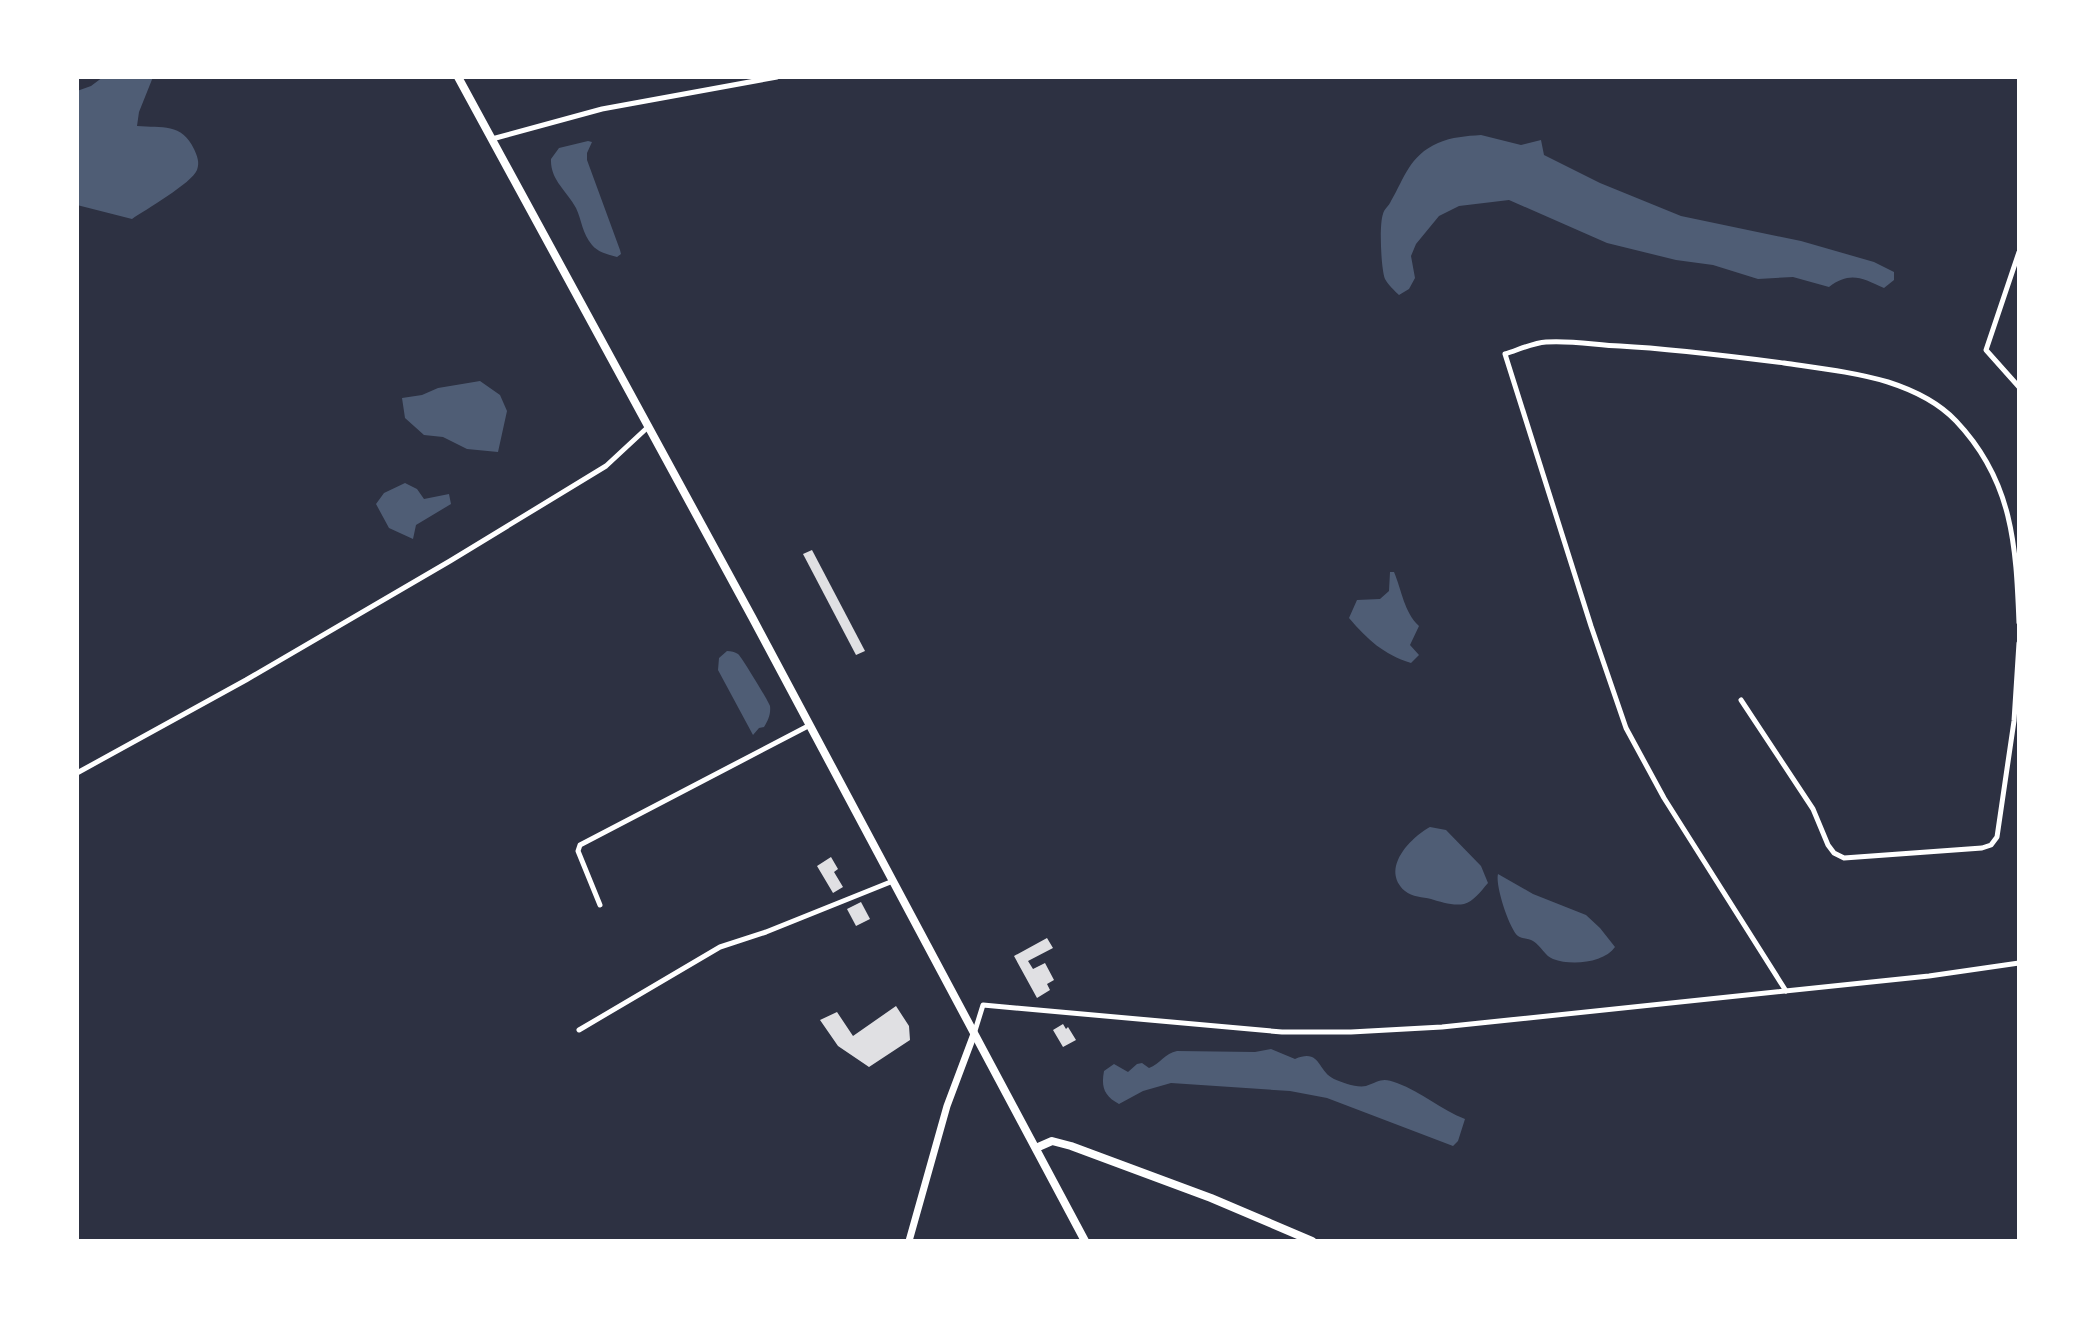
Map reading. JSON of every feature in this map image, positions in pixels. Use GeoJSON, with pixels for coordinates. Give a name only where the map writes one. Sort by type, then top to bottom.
{"type":"FeatureCollection","features":[{"type":"Feature","properties":{"kind":"main road"},"geometry":{"type":"LineString","coordinates":[[458,77],[810,725],[1085,1241]]}},
{"type":"Feature","properties":{"kind":"main road"},"geometry":{"type":"LineString","coordinates":[[909,1241],[947,1106],[974,1034]]}},
{"type":"Feature","properties":{"kind":"main road"},"geometry":{"type":"LineString","coordinates":[[1035,1148],[1052,1141],[1071,1146],[1211,1198],[1312,1241]]}},
{"type":"Feature","properties":{"kind":"street"},"geometry":{"type":"LineString","coordinates":[[492,139],[602,109],[777,77]]}},
{"type":"Feature","properties":{"kind":"street"},"geometry":{"type":"LineString","coordinates":[[2019,252],[1986,351],[2019,387]]}},
{"type":"Feature","properties":{"kind":"street"},"geometry":{"type":"LineString","coordinates":[[1786,991],[1664,798],[1626,728],[1505,354],[1545,342],[1673,349],[1862,376],[1926,397],[1955,419],[1978,447],[1996,479],[2009,514],[2017,568],[2019,623]]}},
{"type":"Feature","properties":{"kind":"street"},"geometry":{"type":"LineString","coordinates":[[77,773],[246,680],[450,561],[606,466],[648,427]]}},
{"type":"Feature","properties":{"kind":"street"},"geometry":{"type":"LineString","coordinates":[[1741,700],[1813,810],[1834,853],[1844,858],[1982,848],[1991,845],[1997,837],[2014,721],[2019,643]]}},
{"type":"Feature","properties":{"kind":"street"},"geometry":{"type":"LineString","coordinates":[[600,905],[578,851],[580,845],[810,725]]}},
{"type":"Feature","properties":{"kind":"street"},"geometry":{"type":"LineString","coordinates":[[579,1030],[720,947],[766,932],[893,881]]}},
{"type":"Feature","properties":{"kind":"street"},"geometry":{"type":"LineString","coordinates":[[974,1034],[983,1005],[1282,1031],[1351,1032],[1442,1027],[2019,964]]}},
{"type":"Feature","properties":{"kind":"water"},"geometry":{"type":"Polygon","coordinates":[[[103,77],[153,77],[139,112],[137,126],[163,127],[177,131],[189,141],[198,159],[197,170],[187,182],[132,219],[77,205],[77,91],[91,86],[103,77]]]}},
{"type":"Feature","properties":{"kind":"water"},"geometry":{"type":"Polygon","coordinates":[[[1481,135],[1521,145],[1541,140],[1544,155],[1600,183],[1681,216],[1801,241],[1874,262],[1894,272],[1894,280],[1884,288],[1856,278],[1843,279],[1829,287],[1793,277],[1758,279],[1713,265],[1676,260],[1607,243],[1509,200],[1459,206],[1439,216],[1416,244],[1411,256],[1415,278],[1409,289],[1399,295],[1388,284],[1384,274],[1381,237],[1384,211],[1420,154],[1443,141],[1481,135]]]}},
{"type":"Feature","properties":{"kind":"water"},"geometry":{"type":"Polygon","coordinates":[[[592,142],[587,160],[620,250],[621,254],[617,257],[600,252],[589,240],[576,208],[556,179],[551,166],[551,159],[559,148],[592,142]]]}},
{"type":"Feature","properties":{"kind":"water"},"geometry":{"type":"Polygon","coordinates":[[[480,381],[500,395],[507,411],[498,452],[467,449],[443,437],[424,435],[405,418],[402,398],[422,395],[438,388],[480,381]]]}},
{"type":"Feature","properties":{"kind":"water"},"geometry":{"type":"Polygon","coordinates":[[[405,483],[417,489],[424,499],[449,494],[451,504],[416,525],[413,539],[389,528],[376,504],[384,493],[405,483]]]}},
{"type":"Feature","properties":{"kind":"water"},"geometry":{"type":"Polygon","coordinates":[[[1390,572],[1394,572],[1407,608],[1419,626],[1410,645],[1419,655],[1411,663],[1377,645],[1349,618],[1357,600],[1380,599],[1389,591],[1390,572]]]}},
{"type":"Feature","properties":{"kind":"water"},"geometry":{"type":"Polygon","coordinates":[[[727,651],[738,654],[770,706],[770,715],[764,727],[759,728],[753,735],[718,670],[719,658],[727,651]]]}},
{"type":"Feature","properties":{"kind":"water"},"geometry":{"type":"Polygon","coordinates":[[[1430,827],[1446,830],[1481,866],[1488,883],[1467,903],[1451,904],[1414,896],[1405,891],[1398,882],[1397,864],[1401,855],[1414,839],[1430,827]]]}},
{"type":"Feature","properties":{"kind":"water"},"geometry":{"type":"Polygon","coordinates":[[[1498,874],[1533,894],[1586,915],[1615,947],[1603,957],[1587,962],[1550,958],[1533,941],[1520,937],[1514,931],[1501,896],[1498,874]]]}},
{"type":"Feature","properties":{"kind":"water"},"geometry":{"type":"Polygon","coordinates":[[[1271,1049],[1295,1059],[1310,1056],[1334,1079],[1350,1085],[1366,1086],[1384,1080],[1406,1087],[1465,1119],[1458,1141],[1453,1146],[1327,1098],[1290,1091],[1171,1083],[1143,1091],[1119,1104],[1110,1098],[1103,1086],[1104,1071],[1114,1064],[1128,1072],[1142,1063],[1149,1068],[1177,1051],[1255,1052],[1271,1049]]]}},
{"type":"Feature","properties":{"kind":"building"},"geometry":{"type":"Polygon","coordinates":[[[812,550],[865,651],[856,655],[803,554],[812,550]]]}},
{"type":"Feature","properties":{"kind":"building"},"geometry":{"type":"Polygon","coordinates":[[[831,857],[838,869],[834,872],[843,887],[833,893],[817,866],[831,857]]]}},
{"type":"Feature","properties":{"kind":"building"},"geometry":{"type":"Polygon","coordinates":[[[861,902],[870,919],[856,926],[847,909],[861,902]]]}},
{"type":"Feature","properties":{"kind":"building"},"geometry":{"type":"Polygon","coordinates":[[[1047,938],[1053,948],[1028,961],[1033,969],[1045,963],[1054,980],[1047,984],[1050,990],[1037,998],[1014,956],[1047,938]]]}},
{"type":"Feature","properties":{"kind":"building"},"geometry":{"type":"Polygon","coordinates":[[[896,1006],[909,1026],[910,1040],[869,1067],[838,1046],[820,1020],[837,1012],[853,1036],[896,1006]]]}},
{"type":"Feature","properties":{"kind":"building"},"geometry":{"type":"Polygon","coordinates":[[[1063,1024],[1076,1040],[1063,1047],[1053,1030],[1063,1024]]]}}]}
